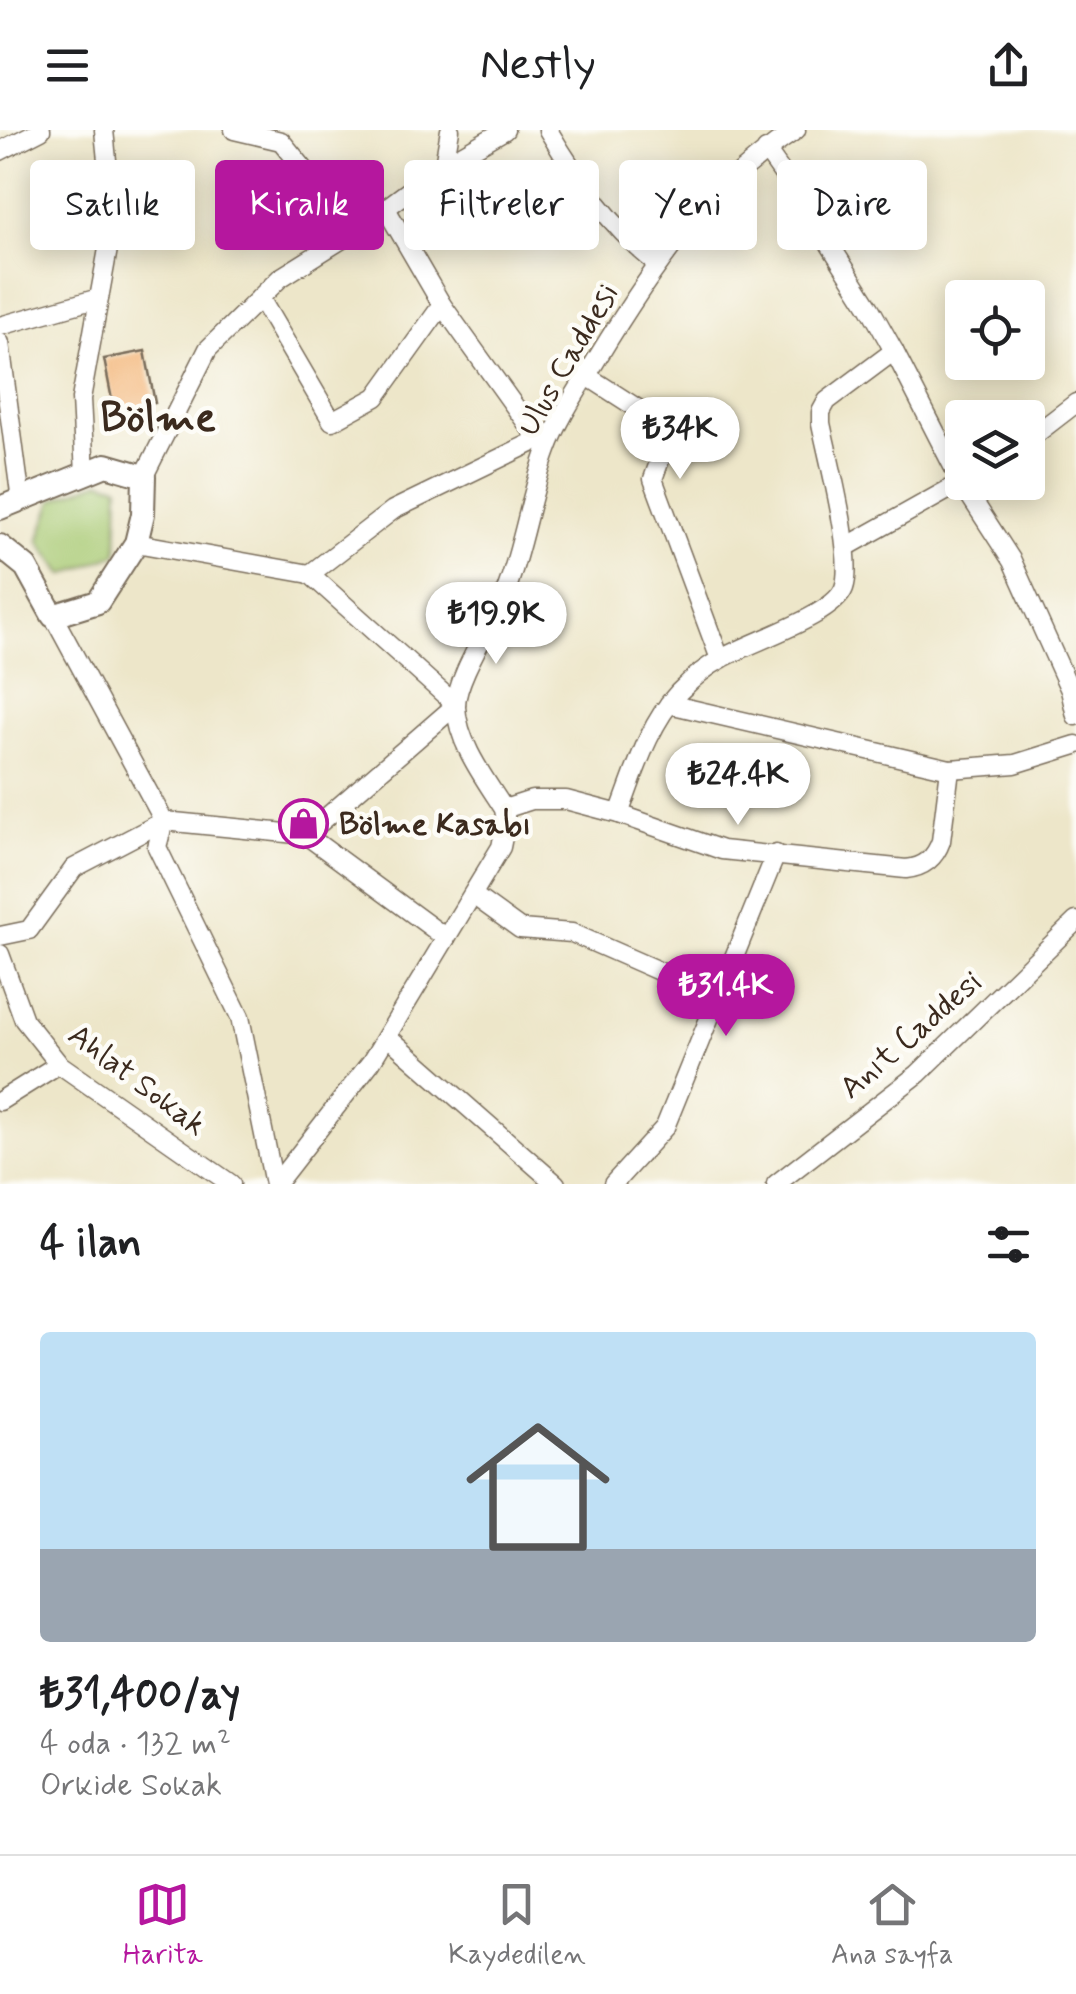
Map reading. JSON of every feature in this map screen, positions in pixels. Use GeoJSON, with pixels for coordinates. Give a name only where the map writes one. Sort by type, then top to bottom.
{"type":"FeatureCollection","features":[{"type":"Feature","properties":{"kind":"street"},"geometry":{"type":"LineString","coordinates":[[0,152],[42,130]]}},
{"type":"Feature","properties":{"kind":"street"},"geometry":{"type":"LineString","coordinates":[[85,474],[81,399],[113,221],[104,130]]}},
{"type":"Feature","properties":{"kind":"street"},"geometry":{"type":"LineString","coordinates":[[234,130],[278,136],[297,160]]}},
{"type":"Feature","properties":{"kind":"street"},"geometry":{"type":"LineString","coordinates":[[445,160],[450,130]]}},
{"type":"Feature","properties":{"kind":"street"},"geometry":{"type":"LineString","coordinates":[[451,160],[505,130]]}},
{"type":"Feature","properties":{"kind":"street"},"geometry":{"type":"LineString","coordinates":[[548,130],[615,226],[657,264]]}},
{"type":"Feature","properties":{"kind":"street","name":"Ulus Caddesi"},"geometry":{"type":"LineString","coordinates":[[456,705],[457,690],[510,579],[546,436],[657,264],[708,202],[766,150],[795,130]]}},
{"type":"Feature","properties":{"kind":"street"},"geometry":{"type":"LineString","coordinates":[[766,150],[844,265],[945,449]]}},
{"type":"Feature","properties":{"kind":"street"},"geometry":{"type":"LineString","coordinates":[[310,574],[393,510],[546,436],[442,305],[384,207],[404,193]]}},
{"type":"Feature","properties":{"kind":"street"},"geometry":{"type":"LineString","coordinates":[[52,616],[98,602],[136,543],[143,514],[144,476],[208,349],[280,278],[325,250]]}},
{"type":"Feature","properties":{"kind":"street"},"geometry":{"type":"LineString","coordinates":[[0,326],[99,298]]}},
{"type":"Feature","properties":{"kind":"street"},"geometry":{"type":"LineString","coordinates":[[260,298],[332,421],[376,397],[442,305]]}},
{"type":"Feature","properties":{"kind":"street"},"geometry":{"type":"LineString","coordinates":[[0,343],[11,505],[106,465],[144,476]]}},
{"type":"Feature","properties":{"kind":"street"},"geometry":{"type":"LineString","coordinates":[[619,814],[649,737],[685,686],[720,659],[832,604],[845,585],[846,546],[821,412],[827,401],[894,350]]}},
{"type":"Feature","properties":{"kind":"street"},"geometry":{"type":"LineString","coordinates":[[587,376],[671,430],[654,480],[720,659]]}},
{"type":"Feature","properties":{"kind":"street"},"geometry":{"type":"LineString","coordinates":[[1045,427],[1076,403]]}},
{"type":"Feature","properties":{"kind":"street"},"geometry":{"type":"LineString","coordinates":[[846,546],[945,491]]}},
{"type":"Feature","properties":{"kind":"street"},"geometry":{"type":"LineString","coordinates":[[973,500],[1012,561],[1070,690],[1076,716]]}},
{"type":"Feature","properties":{"kind":"street"},"geometry":{"type":"LineString","coordinates":[[136,543],[310,574],[456,705],[465,741],[504,809],[502,847],[387,1036],[275,1184]]}},
{"type":"Feature","properties":{"kind":"street"},"geometry":{"type":"LineString","coordinates":[[2,552],[26,567],[164,821],[157,847],[240,1017],[275,1184]]}},
{"type":"Feature","properties":{"kind":"street"},"geometry":{"type":"LineString","coordinates":[[669,704],[950,769],[1014,764],[1076,745]]}},
{"type":"Feature","properties":{"kind":"street"},"geometry":{"type":"LineString","coordinates":[[306,834],[456,705]]}},
{"type":"Feature","properties":{"kind":"street"},"geometry":{"type":"LineString","coordinates":[[504,809],[553,799],[619,814],[722,850],[906,868],[925,864],[941,840],[950,769]]}},
{"type":"Feature","properties":{"kind":"street"},"geometry":{"type":"LineString","coordinates":[[0,936],[29,930],[74,868],[164,821],[306,834],[446,938]]}},
{"type":"Feature","properties":{"kind":"street"},"geometry":{"type":"LineString","coordinates":[[613,1184],[664,1126],[776,854]]}},
{"type":"Feature","properties":{"kind":"street"},"geometry":{"type":"LineString","coordinates":[[473,895],[520,929],[572,933],[718,997]]}},
{"type":"Feature","properties":{"kind":"street","name":"Anıt Caddesi"},"geometry":{"type":"LineString","coordinates":[[776,1184],[918,1074],[1076,920]]}},
{"type":"Feature","properties":{"kind":"street","name":"Ahlat Sokak"},"geometry":{"type":"LineString","coordinates":[[0,954],[24,1020],[59,1064],[231,1184]]}},
{"type":"Feature","properties":{"kind":"street"},"geometry":{"type":"LineString","coordinates":[[387,1036],[556,1184]]}},
{"type":"Feature","properties":{"kind":"street"},"geometry":{"type":"LineString","coordinates":[[0,1101],[59,1064]]}},
{"type":"Feature","properties":{"kind":"green space"},"geometry":{"type":"Polygon","coordinates":[[[101,481],[119,486],[117,554],[64,575],[39,541],[53,500],[101,481]]]}},
{"type":"Feature","properties":{"kind":"building"},"geometry":{"type":"Polygon","coordinates":[[[145,351],[155,403],[114,410],[104,359],[145,351]]]}},
{"type":"Feature","properties":{"kind":"place","name":"Bölme Kasabı"},"geometry":{"type":"Point","coordinates":[304,823]}},
{"type":"Feature","properties":{"kind":"district","name":"Bölme"},"geometry":{"type":"Point","coordinates":[158,416]}}]}
